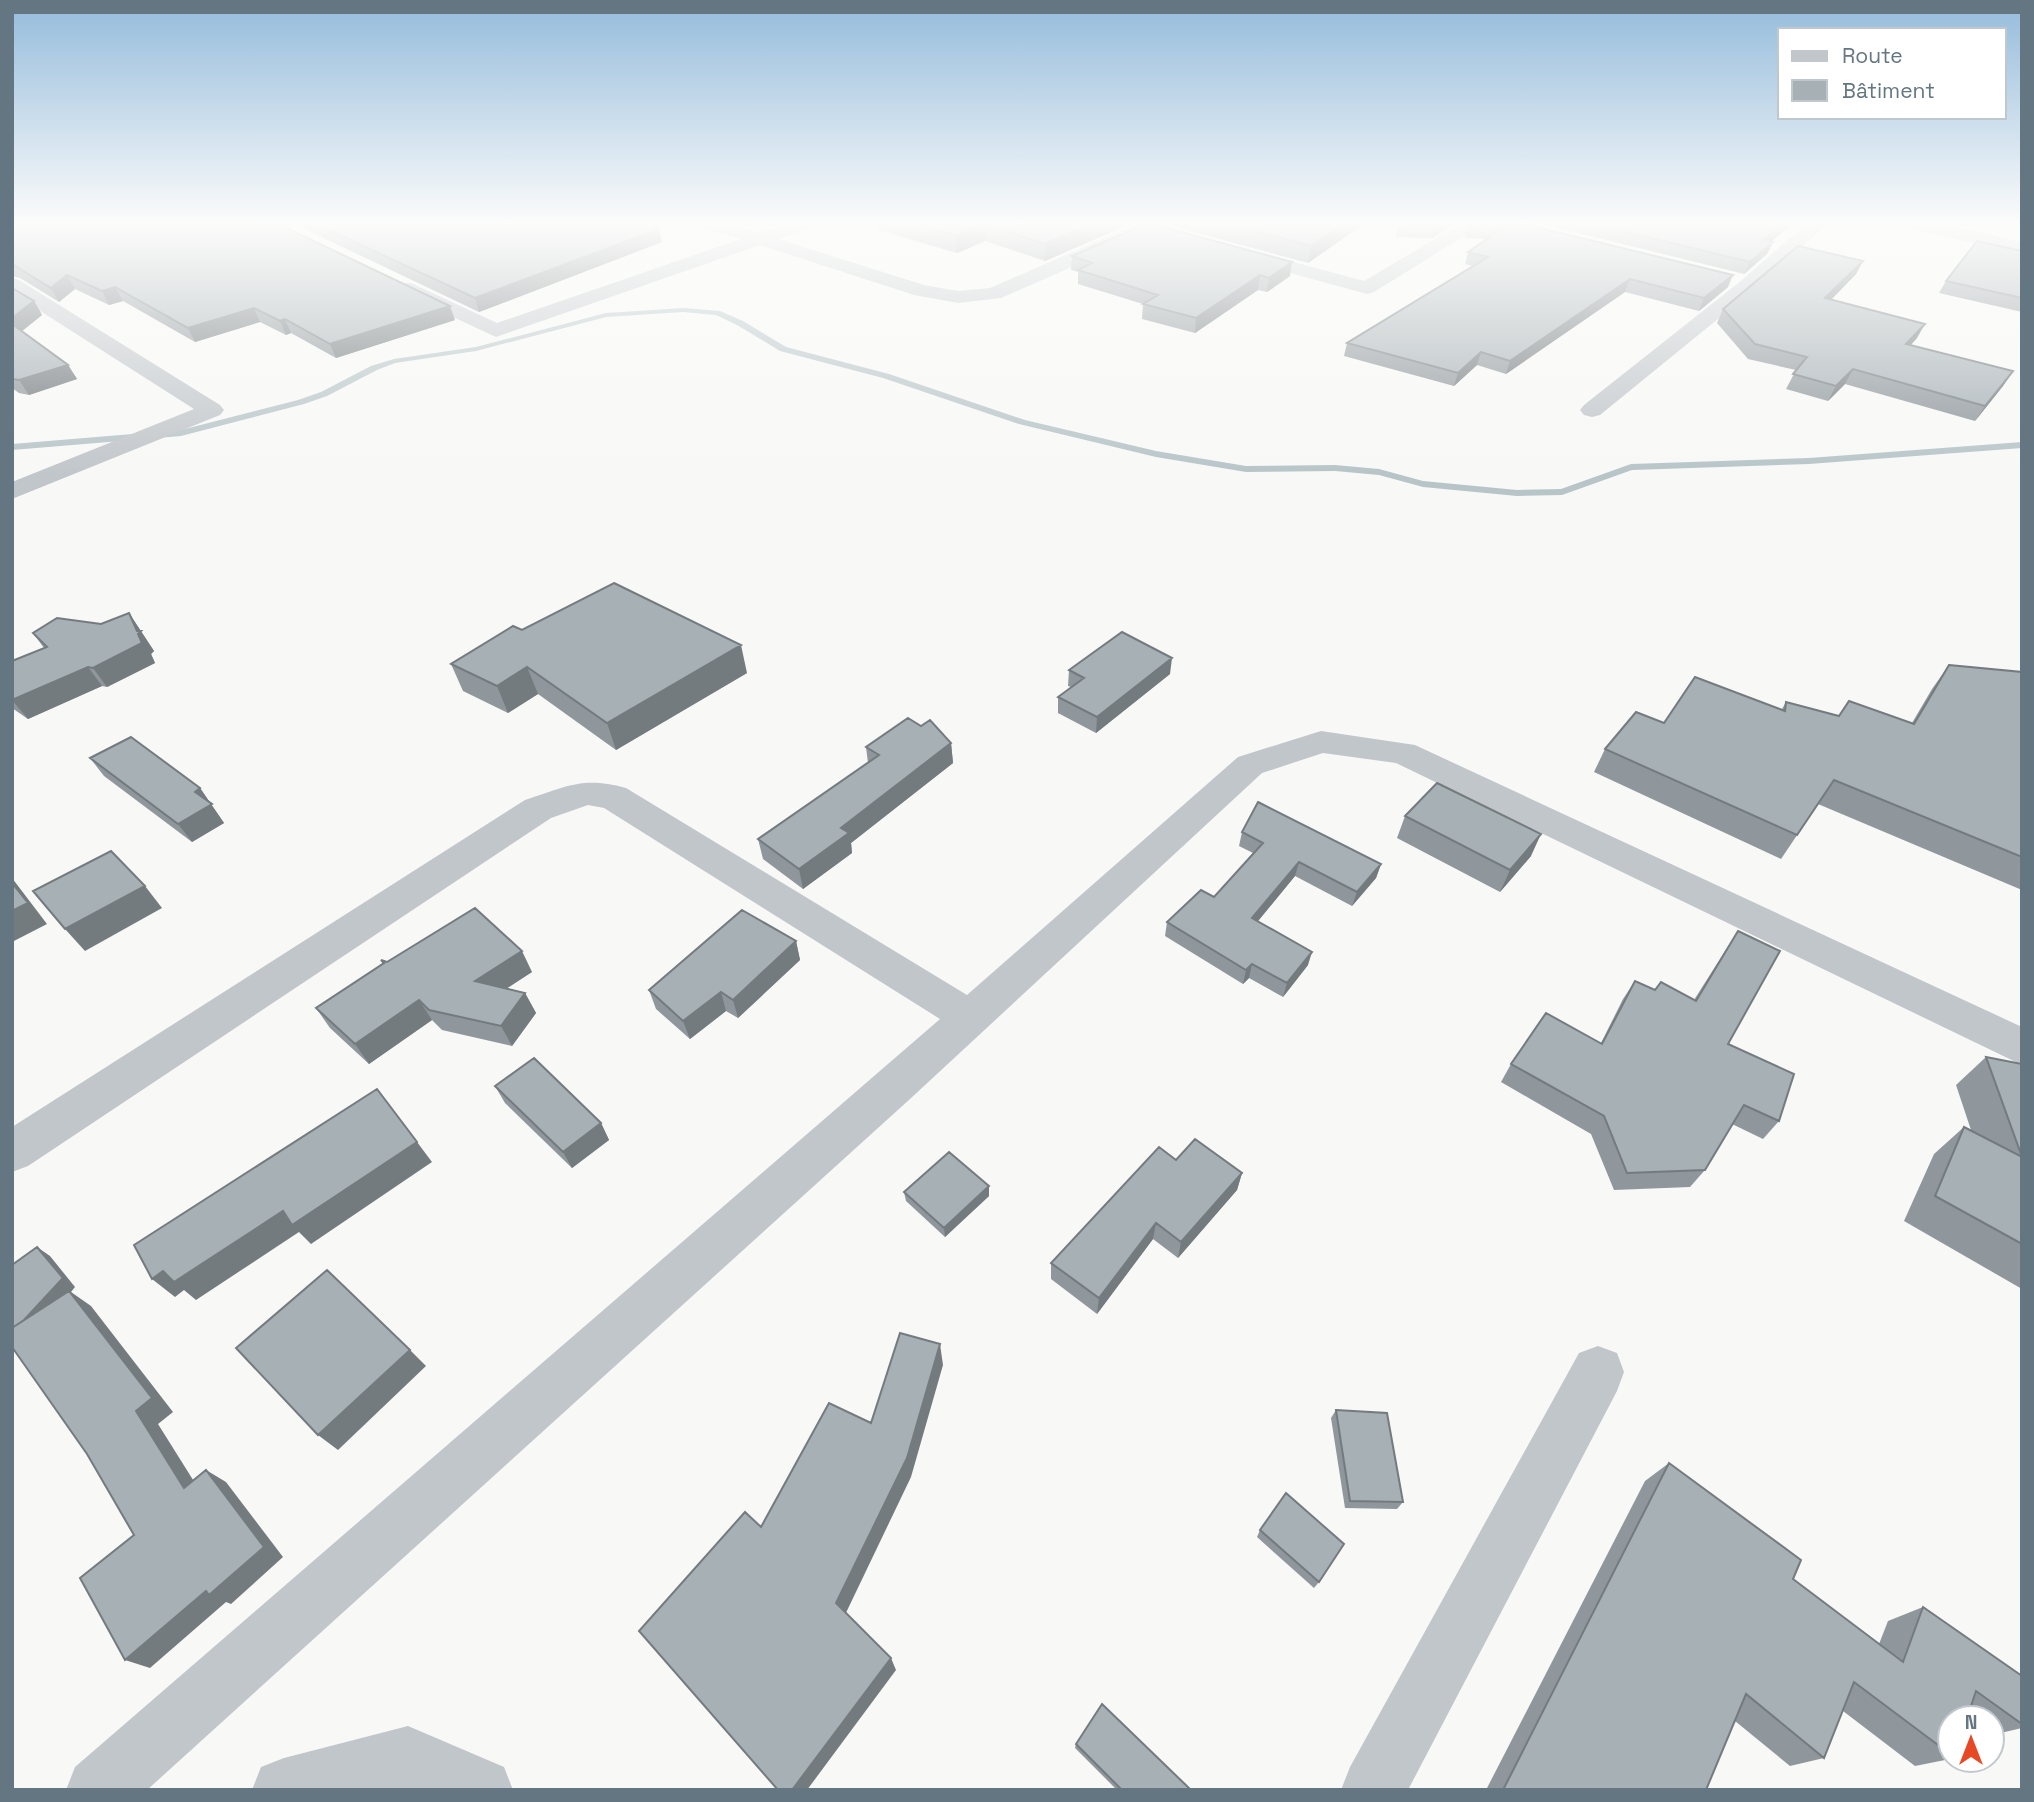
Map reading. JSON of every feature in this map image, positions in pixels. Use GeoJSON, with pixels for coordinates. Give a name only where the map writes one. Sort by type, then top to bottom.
{"type":"FeatureCollection","features":[{"type":"Feature","properties":{"kind":"street"},"geometry":{"type":"LineString","coordinates":[[12,491],[212,410],[49,307]]}},
{"type":"Feature","properties":{"kind":"street"},"geometry":{"type":"LineString","coordinates":[[446,307],[496,331],[565,307]]}},
{"type":"Feature","properties":{"kind":"street"},"geometry":{"type":"LineString","coordinates":[[1592,410],[1720,307]]}},
{"type":"Feature","properties":{"kind":"street"},"geometry":{"type":"LineString","coordinates":[[98,1790],[970,1017],[1250,765],[1321,742],[1403,752],[2022,1047]]}},
{"type":"Feature","properties":{"kind":"street"},"geometry":{"type":"LineString","coordinates":[[12,1152],[538,809],[587,793],[613,797],[970,1017]]}},
{"type":"Feature","properties":{"kind":"street"},"geometry":{"type":"LineString","coordinates":[[1373,1790],[1598,1372]]}},
{"type":"Feature","properties":{"kind":"street"},"geometry":{"type":"LineString","coordinates":[[284,1790],[408,1758],[481,1790]]}},
{"type":"Feature","properties":{"kind":"building"},"geometry":{"type":"Polygon","coordinates":[[[12,307],[26,307],[12,318],[12,307]]]}},
{"type":"Feature","properties":{"kind":"building"},"geometry":{"type":"Polygon","coordinates":[[[151,307],[447,307],[330,344],[285,319],[280,321],[254,308],[188,328],[151,307]]]}},
{"type":"Feature","properties":{"kind":"building"},"geometry":{"type":"Polygon","coordinates":[[[1155,307],[1212,307],[1196,318],[1155,307]]]}},
{"type":"Feature","properties":{"kind":"building"},"geometry":{"type":"Polygon","coordinates":[[[1406,307],[1589,307],[1510,361],[1481,352],[1458,373],[1347,343],[1406,307]]]}},
{"type":"Feature","properties":{"kind":"building"},"geometry":{"type":"Polygon","coordinates":[[[1860,307],[1925,324],[1906,344],[2013,371],[1985,406],[1853,369],[1836,386],[1793,374],[1807,357],[1755,344],[1723,309],[1860,307]]]}},
{"type":"Feature","properties":{"kind":"building"},"geometry":{"type":"Polygon","coordinates":[[[12,324],[68,365],[19,380],[12,379],[12,324]]]}},
{"type":"Feature","properties":{"kind":"building"},"geometry":{"type":"Polygon","coordinates":[[[614,583],[741,645],[607,723],[527,667],[497,686],[451,664],[513,626],[522,630],[614,583]]]}},
{"type":"Feature","properties":{"kind":"building"},"geometry":{"type":"Polygon","coordinates":[[[129,613],[137,631],[141,631],[138,634],[142,643],[93,668],[88,667],[12,700],[12,661],[47,647],[33,633],[57,618],[101,624],[129,613]]]}},
{"type":"Feature","properties":{"kind":"building"},"geometry":{"type":"Polygon","coordinates":[[[1122,632],[1172,658],[1097,717],[1058,697],[1084,678],[1069,670],[1122,632]]]}},
{"type":"Feature","properties":{"kind":"building"},"geometry":{"type":"Polygon","coordinates":[[[1949,665],[2022,672],[2022,857],[1834,780],[1797,835],[1605,749],[1636,712],[1664,723],[1695,677],[1785,711],[1786,702],[1839,716],[1849,701],[1914,724],[1949,665]]]}},
{"type":"Feature","properties":{"kind":"building"},"geometry":{"type":"Polygon","coordinates":[[[908,718],[921,726],[930,720],[951,743],[841,828],[849,833],[799,869],[758,839],[879,755],[866,747],[908,718]]]}},
{"type":"Feature","properties":{"kind":"building"},"geometry":{"type":"Polygon","coordinates":[[[131,737],[200,788],[195,792],[212,804],[178,824],[90,758],[131,737]]]}},
{"type":"Feature","properties":{"kind":"building"},"geometry":{"type":"Polygon","coordinates":[[[1437,783],[1541,834],[1510,870],[1405,816],[1437,783]]]}},
{"type":"Feature","properties":{"kind":"building"},"geometry":{"type":"Polygon","coordinates":[[[1258,802],[1381,864],[1357,892],[1299,862],[1252,918],[1312,952],[1287,983],[1252,964],[1246,970],[1167,922],[1201,890],[1214,897],[1263,843],[1242,832],[1258,802]]]}},
{"type":"Feature","properties":{"kind":"building"},"geometry":{"type":"Polygon","coordinates":[[[111,851],[145,886],[65,929],[33,891],[111,851]]]}},
{"type":"Feature","properties":{"kind":"building"},"geometry":{"type":"Polygon","coordinates":[[[12,883],[28,903],[12,911],[12,883]]]}},
{"type":"Feature","properties":{"kind":"building"},"geometry":{"type":"Polygon","coordinates":[[[475,908],[522,951],[475,981],[525,993],[501,1026],[429,1010],[419,1000],[355,1044],[316,1008],[384,963],[381,960],[387,962],[475,908]]]}},
{"type":"Feature","properties":{"kind":"building"},"geometry":{"type":"Polygon","coordinates":[[[742,910],[796,941],[733,1000],[721,992],[683,1021],[649,990],[742,910]]]}},
{"type":"Feature","properties":{"kind":"building"},"geometry":{"type":"Polygon","coordinates":[[[1738,931],[1780,951],[1728,1044],[1794,1074],[1779,1121],[1744,1105],[1705,1170],[1627,1173],[1604,1116],[1511,1064],[1546,1013],[1602,1044],[1635,981],[1655,990],[1661,982],[1696,1001],[1738,931]]]}},
{"type":"Feature","properties":{"kind":"building"},"geometry":{"type":"Polygon","coordinates":[[[1986,1057],[2022,1064],[2022,1157],[1986,1057]]]}},
{"type":"Feature","properties":{"kind":"building"},"geometry":{"type":"Polygon","coordinates":[[[534,1058],[601,1123],[563,1152],[495,1086],[534,1058]]]}},
{"type":"Feature","properties":{"kind":"building"},"geometry":{"type":"Polygon","coordinates":[[[377,1089],[417,1142],[292,1225],[283,1211],[174,1282],[163,1271],[152,1279],[134,1245],[377,1089]]]}},
{"type":"Feature","properties":{"kind":"building"},"geometry":{"type":"Polygon","coordinates":[[[1964,1127],[2022,1157],[2022,1244],[1935,1196],[1964,1127]]]}},
{"type":"Feature","properties":{"kind":"building"},"geometry":{"type":"Polygon","coordinates":[[[1195,1139],[1242,1173],[1181,1242],[1156,1223],[1099,1298],[1051,1263],[1159,1147],[1176,1160],[1195,1139]]]}},
{"type":"Feature","properties":{"kind":"building"},"geometry":{"type":"Polygon","coordinates":[[[949,1152],[989,1186],[944,1228],[904,1192],[949,1152]]]}},
{"type":"Feature","properties":{"kind":"building"},"geometry":{"type":"Polygon","coordinates":[[[37,1247],[63,1278],[24,1320],[12,1328],[12,1265],[37,1247]]]}},
{"type":"Feature","properties":{"kind":"building"},"geometry":{"type":"Polygon","coordinates":[[[327,1270],[410,1350],[318,1435],[236,1348],[327,1270]]]}},
{"type":"Feature","properties":{"kind":"building"},"geometry":{"type":"Polygon","coordinates":[[[69,1291],[152,1398],[136,1411],[184,1488],[206,1470],[264,1547],[209,1595],[206,1591],[125,1660],[80,1578],[134,1535],[87,1454],[12,1347],[12,1328],[69,1291]]]}},
{"type":"Feature","properties":{"kind":"building"},"geometry":{"type":"Polygon","coordinates":[[[900,1333],[940,1344],[907,1458],[836,1603],[891,1658],[792,1790],[778,1790],[639,1631],[745,1512],[761,1527],[829,1403],[871,1423],[900,1333]]]}},
{"type":"Feature","properties":{"kind":"building"},"geometry":{"type":"Polygon","coordinates":[[[1336,1410],[1387,1413],[1403,1502],[1350,1501],[1336,1410]]]}},
{"type":"Feature","properties":{"kind":"building"},"geometry":{"type":"Polygon","coordinates":[[[1669,1463],[1801,1560],[1793,1579],[1903,1662],[1923,1607],[2022,1676],[2022,1724],[2006,1713],[2006,1704],[1994,1704],[1976,1691],[1972,1704],[1936,1704],[1936,1744],[1854,1682],[1824,1758],[1746,1694],[1706,1790],[1503,1790],[1669,1463]]]}},
{"type":"Feature","properties":{"kind":"building"},"geometry":{"type":"Polygon","coordinates":[[[1286,1493],[1344,1544],[1319,1582],[1260,1530],[1286,1493]]]}},
{"type":"Feature","properties":{"kind":"building"},"geometry":{"type":"Polygon","coordinates":[[[1102,1704],[1191,1790],[1122,1790],[1076,1744],[1102,1704]]]}},
{"type":"Feature","properties":{"kind":"waterway"},"geometry":{"type":"LineString","coordinates":[[12,447],[181,433],[301,402],[394,361],[476,349],[606,315],[683,310],[717,313],[740,323],[783,349],[886,376],[1022,422],[1156,454],[1246,469],[1335,468],[1379,472],[1423,484],[1517,493],[1562,492],[1631,467],[1809,461],[2022,445]]}}]}
